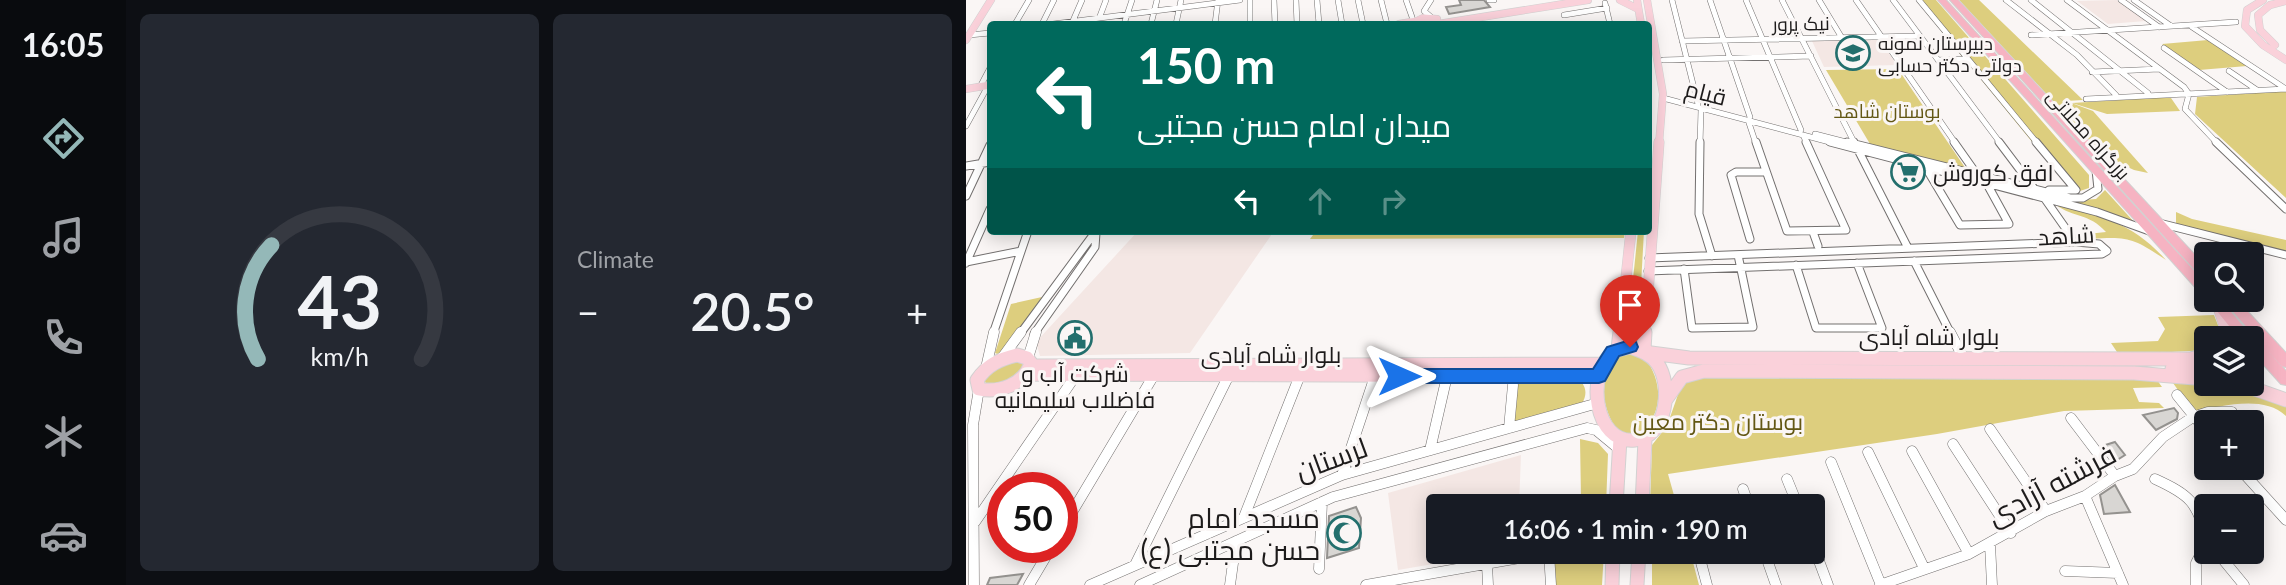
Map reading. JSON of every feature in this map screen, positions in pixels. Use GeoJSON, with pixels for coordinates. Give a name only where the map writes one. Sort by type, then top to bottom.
{"type":"FeatureCollection","features":[{"type":"Feature","properties":{"kind":"highway","name":"بزرگراه محلاتی"},"geometry":{"type":"LineString","coordinates":[[1942,0],[2096,170],[2194,264]]}},
{"type":"Feature","properties":{"kind":"highway","name":"بزرگراه محلاتی"},"geometry":{"type":"LineString","coordinates":[[1954,0],[2156,228],[2194,276]]}},
{"type":"Feature","properties":{"kind":"highway"},"geometry":{"type":"LineString","coordinates":[[2013,78],[2023,81],[2025,78]]}},
{"type":"Feature","properties":{"kind":"highway"},"geometry":{"type":"LineString","coordinates":[[2032,99],[2034,96],[2044,99]]}},
{"type":"Feature","properties":{"kind":"highway"},"geometry":{"type":"LineString","coordinates":[[2229,312],[2242,326]]}},
{"type":"Feature","properties":{"kind":"highway"},"geometry":{"type":"LineString","coordinates":[[2264,346],[2286,362]]}},
{"type":"Feature","properties":{"kind":"highway"},"geometry":{"type":"LineString","coordinates":[[2264,352],[2286,380]]}},
{"type":"Feature","properties":{"kind":"main road"},"geometry":{"type":"LineString","coordinates":[[967,38],[991,0]]}},
{"type":"Feature","properties":{"kind":"main road"},"geometry":{"type":"LineString","coordinates":[[1413,21],[1559,0]]}},
{"type":"Feature","properties":{"kind":"main road"},"geometry":{"type":"LineString","coordinates":[[1456,21],[1588,0]]}},
{"type":"Feature","properties":{"kind":"main road"},"geometry":{"type":"LineString","coordinates":[[1620,0],[1646,4]]}},
{"type":"Feature","properties":{"kind":"main road"},"geometry":{"type":"LineString","coordinates":[[1637,0],[1646,4]]}},
{"type":"Feature","properties":{"kind":"main road"},"geometry":{"type":"LineString","coordinates":[[2263,0],[2247,10],[2245,26],[2263,45],[2286,60]]}},
{"type":"Feature","properties":{"kind":"main road"},"geometry":{"type":"LineString","coordinates":[[2286,1],[2263,9],[2257,22],[2267,39],[2286,53]]}},
{"type":"Feature","properties":{"kind":"main road"},"geometry":{"type":"LineString","coordinates":[[1642,21],[1646,4]]}},
{"type":"Feature","properties":{"kind":"main road"},"geometry":{"type":"LineString","coordinates":[[1431,17],[1438,21]]}},
{"type":"Feature","properties":{"kind":"main road"},"geometry":{"type":"LineString","coordinates":[[1652,30],[1661,69],[1663,98],[1652,224]]}},
{"type":"Feature","properties":{"kind":"main road"},"geometry":{"type":"LineString","coordinates":[[966,89],[986,86]]}},
{"type":"Feature","properties":{"kind":"main road"},"geometry":{"type":"LineString","coordinates":[[1617,494],[1620,444],[1605,424],[1598,403],[1599,376],[1604,364],[1618,348],[1631,235]]}},
{"type":"Feature","properties":{"kind":"main road"},"geometry":{"type":"LineString","coordinates":[[1647,352],[1651,235]]}},
{"type":"Feature","properties":{"kind":"main road"},"geometry":{"type":"LineString","coordinates":[[2264,343],[2286,354]]}},
{"type":"Feature","properties":{"kind":"main road"},"geometry":{"type":"LineString","coordinates":[[1618,348],[1630,347],[1647,352],[1662,369],[1665,401],[1661,419],[1645,439],[1643,494]]}},
{"type":"Feature","properties":{"kind":"main road","name":"بلوار شاه آبادی"},"geometry":{"type":"LineString","coordinates":[[1647,352],[1673,358],[2194,358]]}},
{"type":"Feature","properties":{"kind":"main road"},"geometry":{"type":"LineString","coordinates":[[1017,355],[1029,366],[1017,383],[1000,391],[984,391],[974,384],[986,368],[1000,359],[1017,355]]}},
{"type":"Feature","properties":{"kind":"main road"},"geometry":{"type":"LineString","coordinates":[[2190,359],[2194,360]]}},
{"type":"Feature","properties":{"kind":"main road","name":"بلوار شاه آبادی"},"geometry":{"type":"LineString","coordinates":[[1029,366],[1604,364]]}},
{"type":"Feature","properties":{"kind":"main road","name":"بلوار شاه آبادی"},"geometry":{"type":"LineString","coordinates":[[1029,366],[1076,375],[1599,376]]}},
{"type":"Feature","properties":{"kind":"main road"},"geometry":{"type":"LineString","coordinates":[[2134,373],[2165,369],[2194,371]]}},
{"type":"Feature","properties":{"kind":"main road","name":"بلوار شاه آبادی"},"geometry":{"type":"LineString","coordinates":[[1665,401],[1682,377],[1704,371],[2134,373],[2194,378]]}},
{"type":"Feature","properties":{"kind":"main road"},"geometry":{"type":"LineString","coordinates":[[2264,392],[2286,400]]}},
{"type":"Feature","properties":{"kind":"main road"},"geometry":{"type":"LineString","coordinates":[[1620,444],[1645,439]]}},
{"type":"Feature","properties":{"kind":"main road"},"geometry":{"type":"LineString","coordinates":[[1612,585],[1613,564]]}},
{"type":"Feature","properties":{"kind":"main road"},"geometry":{"type":"LineString","coordinates":[[1637,585],[1638,564]]}},
{"type":"Feature","properties":{"kind":"street"},"geometry":{"type":"LineString","coordinates":[[1017,21],[1029,0]]}},
{"type":"Feature","properties":{"kind":"street"},"geometry":{"type":"LineString","coordinates":[[1044,21],[1054,0]]}},
{"type":"Feature","properties":{"kind":"street"},"geometry":{"type":"LineString","coordinates":[[1073,21],[1082,0]]}},
{"type":"Feature","properties":{"kind":"street"},"geometry":{"type":"LineString","coordinates":[[1098,21],[1106,0]]}},
{"type":"Feature","properties":{"kind":"street"},"geometry":{"type":"LineString","coordinates":[[1125,21],[1132,0]]}},
{"type":"Feature","properties":{"kind":"street"},"geometry":{"type":"LineString","coordinates":[[1152,21],[1157,0]]}},
{"type":"Feature","properties":{"kind":"street"},"geometry":{"type":"LineString","coordinates":[[1177,21],[1181,0]]}},
{"type":"Feature","properties":{"kind":"street"},"geometry":{"type":"LineString","coordinates":[[1098,21],[1217,1],[1240,0]]}},
{"type":"Feature","properties":{"kind":"street"},"geometry":{"type":"LineString","coordinates":[[1250,0],[1250,21]]}},
{"type":"Feature","properties":{"kind":"street"},"geometry":{"type":"LineString","coordinates":[[1274,0],[1275,21]]}},
{"type":"Feature","properties":{"kind":"street"},"geometry":{"type":"LineString","coordinates":[[1296,0],[1297,21]]}},
{"type":"Feature","properties":{"kind":"street"},"geometry":{"type":"LineString","coordinates":[[1317,0],[1319,21]]}},
{"type":"Feature","properties":{"kind":"street"},"geometry":{"type":"LineString","coordinates":[[1338,0],[1342,21]]}},
{"type":"Feature","properties":{"kind":"street"},"geometry":{"type":"LineString","coordinates":[[1358,0],[1362,21]]}},
{"type":"Feature","properties":{"kind":"street"},"geometry":{"type":"LineString","coordinates":[[1381,0],[1386,21]]}},
{"type":"Feature","properties":{"kind":"street"},"geometry":{"type":"LineString","coordinates":[[1406,0],[1409,9],[1417,12],[1413,21]]}},
{"type":"Feature","properties":{"kind":"street"},"geometry":{"type":"LineString","coordinates":[[1431,0],[1424,12],[1431,17]]}},
{"type":"Feature","properties":{"kind":"street"},"geometry":{"type":"LineString","coordinates":[[1672,0],[1700,107],[1699,214],[1712,256]]}},
{"type":"Feature","properties":{"kind":"street"},"geometry":{"type":"LineString","coordinates":[[1710,0],[1787,231],[1846,230],[1745,0]]}},
{"type":"Feature","properties":{"kind":"street"},"geometry":{"type":"LineString","coordinates":[[1782,0],[1908,248]]}},
{"type":"Feature","properties":{"kind":"street"},"geometry":{"type":"LineString","coordinates":[[1819,0],[1842,38]]}},
{"type":"Feature","properties":{"kind":"street"},"geometry":{"type":"LineString","coordinates":[[1856,0],[1978,176]]}},
{"type":"Feature","properties":{"kind":"street"},"geometry":{"type":"LineString","coordinates":[[1893,0],[2036,191],[2076,190],[1919,0]]}},
{"type":"Feature","properties":{"kind":"street"},"geometry":{"type":"LineString","coordinates":[[2006,0],[2077,55],[2116,94]]}},
{"type":"Feature","properties":{"kind":"street"},"geometry":{"type":"LineString","coordinates":[[2031,0],[2075,32],[2148,93]]}},
{"type":"Feature","properties":{"kind":"street"},"geometry":{"type":"LineString","coordinates":[[2067,0],[2189,94]]}},
{"type":"Feature","properties":{"kind":"street"},"geometry":{"type":"LineString","coordinates":[[2121,0],[2159,27]]}},
{"type":"Feature","properties":{"kind":"street"},"geometry":{"type":"LineString","coordinates":[[2134,0],[2171,26]]}},
{"type":"Feature","properties":{"kind":"street"},"geometry":{"type":"LineString","coordinates":[[1215,21],[1217,1]]}},
{"type":"Feature","properties":{"kind":"street"},"geometry":{"type":"LineString","coordinates":[[1564,21],[1563,12],[1606,6],[1609,21]]}},
{"type":"Feature","properties":{"kind":"street"},"geometry":{"type":"LineString","coordinates":[[2031,35],[2236,22]]}},
{"type":"Feature","properties":{"kind":"street"},"geometry":{"type":"LineString","coordinates":[[2192,27],[2286,89]]}},
{"type":"Feature","properties":{"kind":"street"},"geometry":{"type":"LineString","coordinates":[[967,38],[987,34]]}},
{"type":"Feature","properties":{"kind":"street","name":"نیک پرور"},"geometry":{"type":"LineString","coordinates":[[1682,41],[1920,36]]}},
{"type":"Feature","properties":{"kind":"street"},"geometry":{"type":"LineString","coordinates":[[2164,48],[2227,92]]}},
{"type":"Feature","properties":{"kind":"street"},"geometry":{"type":"LineString","coordinates":[[1663,60],[1811,56]]}},
{"type":"Feature","properties":{"kind":"street"},"geometry":{"type":"LineString","coordinates":[[1938,60],[1968,59]]}},
{"type":"Feature","properties":{"kind":"street"},"geometry":{"type":"LineString","coordinates":[[2092,72],[2159,69]]}},
{"type":"Feature","properties":{"kind":"street"},"geometry":{"type":"LineString","coordinates":[[2229,71],[2257,90]]}},
{"type":"Feature","properties":{"kind":"street"},"geometry":{"type":"LineString","coordinates":[[966,126],[986,86]]}},
{"type":"Feature","properties":{"kind":"street"},"geometry":{"type":"LineString","coordinates":[[2085,99],[2286,89]]}},
{"type":"Feature","properties":{"kind":"street"},"geometry":{"type":"LineString","coordinates":[[2189,94],[2185,109],[2191,118],[2286,209]]}},
{"type":"Feature","properties":{"kind":"street","name":"قیام"},"geometry":{"type":"LineString","coordinates":[[1663,98],[1978,176],[2036,191],[2051,198],[2076,199],[2091,195],[2098,189],[2096,170]]}},
{"type":"Feature","properties":{"kind":"street"},"geometry":{"type":"LineString","coordinates":[[1843,141],[1850,137],[1846,123]]}},
{"type":"Feature","properties":{"kind":"street","name":"قیام"},"geometry":{"type":"LineString","coordinates":[[1802,133],[1843,141],[1926,168],[2051,198],[2156,228],[2286,255]]}},
{"type":"Feature","properties":{"kind":"street"},"geometry":{"type":"LineString","coordinates":[[966,196],[987,152]]}},
{"type":"Feature","properties":{"kind":"street"},"geometry":{"type":"LineString","coordinates":[[966,166],[987,162]]}},
{"type":"Feature","properties":{"kind":"street"},"geometry":{"type":"LineString","coordinates":[[1926,168],[1960,225],[2009,224],[1987,184]]}},
{"type":"Feature","properties":{"kind":"street"},"geometry":{"type":"LineString","coordinates":[[1749,239],[1731,176],[1736,172],[1766,172]]}},
{"type":"Feature","properties":{"kind":"street"},"geometry":{"type":"LineString","coordinates":[[2051,198],[2071,236]]}},
{"type":"Feature","properties":{"kind":"street"},"geometry":{"type":"LineString","coordinates":[[966,262],[987,216]]}},
{"type":"Feature","properties":{"kind":"street"},"geometry":{"type":"LineString","coordinates":[[1813,232],[1818,246]]}},
{"type":"Feature","properties":{"kind":"street"},"geometry":{"type":"LineString","coordinates":[[986,368],[990,342],[1026,235]]}},
{"type":"Feature","properties":{"kind":"street"},"geometry":{"type":"LineString","coordinates":[[1000,359],[1094,235]]}},
{"type":"Feature","properties":{"kind":"street"},"geometry":{"type":"LineString","coordinates":[[1029,366],[1034,334],[1096,247],[1096,235]]}},
{"type":"Feature","properties":{"kind":"street","name":"شاهد"},"geometry":{"type":"LineString","coordinates":[[1648,271],[2102,254],[2107,251],[2099,244],[2076,242],[1649,258]]}},
{"type":"Feature","properties":{"kind":"street"},"geometry":{"type":"LineString","coordinates":[[966,262],[1020,251]]}},
{"type":"Feature","properties":{"kind":"street"},"geometry":{"type":"LineString","coordinates":[[1684,269],[1692,328],[1753,327],[1738,255]]}},
{"type":"Feature","properties":{"kind":"street"},"geometry":{"type":"LineString","coordinates":[[1914,261],[1963,357]]}},
{"type":"Feature","properties":{"kind":"street"},"geometry":{"type":"LineString","coordinates":[[1796,265],[1816,328],[1882,328],[1857,263]]}},
{"type":"Feature","properties":{"kind":"street"},"geometry":{"type":"LineString","coordinates":[[974,523],[1076,375]]}},
{"type":"Feature","properties":{"kind":"street"},"geometry":{"type":"LineString","coordinates":[[1078,502],[1154,375]]}},
{"type":"Feature","properties":{"kind":"street"},"geometry":{"type":"LineString","coordinates":[[1135,565],[1228,375]]}},
{"type":"Feature","properties":{"kind":"street"},"geometry":{"type":"LineString","coordinates":[[1244,517],[1300,375]]}},
{"type":"Feature","properties":{"kind":"street"},"geometry":{"type":"LineString","coordinates":[[1342,475],[1376,376]]}},
{"type":"Feature","properties":{"kind":"street"},"geometry":{"type":"LineString","coordinates":[[1430,450],[1447,376]]}},
{"type":"Feature","properties":{"kind":"street"},"geometry":{"type":"LineString","coordinates":[[974,384],[969,426],[974,585]]}},
{"type":"Feature","properties":{"kind":"street"},"geometry":{"type":"LineString","coordinates":[[1508,428],[1513,385]]}},
{"type":"Feature","properties":{"kind":"street"},"geometry":{"type":"LineString","coordinates":[[2177,396],[2193,417]]}},
{"type":"Feature","properties":{"kind":"street","name":"لرستان"},"geometry":{"type":"LineString","coordinates":[[1090,585],[1342,475],[1598,403]]}},
{"type":"Feature","properties":{"kind":"street","name":"فرشته آزادی"},"geometry":{"type":"LineString","coordinates":[[1881,585],[1969,554],[2011,533],[2046,511],[2085,496],[2115,476],[2133,470],[2162,437],[2193,417]]}},
{"type":"Feature","properties":{"kind":"street"},"geometry":{"type":"LineString","coordinates":[[2071,418],[2115,476]]}},
{"type":"Feature","properties":{"kind":"street","name":"لرستان"},"geometry":{"type":"LineString","coordinates":[[1140,585],[1322,502],[1587,428],[1596,430],[1620,444]]}},
{"type":"Feature","properties":{"kind":"street"},"geometry":{"type":"LineString","coordinates":[[1990,429],[2046,511]]}},
{"type":"Feature","properties":{"kind":"street"},"geometry":{"type":"LineString","coordinates":[[1953,444],[2011,533]]}},
{"type":"Feature","properties":{"kind":"street"},"geometry":{"type":"LineString","coordinates":[[1912,451],[1969,554]]}},
{"type":"Feature","properties":{"kind":"street"},"geometry":{"type":"LineString","coordinates":[[1868,452],[1924,568]]}},
{"type":"Feature","properties":{"kind":"street"},"geometry":{"type":"LineString","coordinates":[[1831,462],[1881,585]]}},
{"type":"Feature","properties":{"kind":"street"},"geometry":{"type":"LineString","coordinates":[[1787,479],[1793,494]]}},
{"type":"Feature","properties":{"kind":"street"},"geometry":{"type":"LineString","coordinates":[[2155,479],[2194,500]]}},
{"type":"Feature","properties":{"kind":"street"},"geometry":{"type":"LineString","coordinates":[[2250,480],[2286,520]]}},
{"type":"Feature","properties":{"kind":"street"},"geometry":{"type":"LineString","coordinates":[[1743,489],[1745,494]]}},
{"type":"Feature","properties":{"kind":"street"},"geometry":{"type":"LineString","coordinates":[[2085,496],[2123,585]]}},
{"type":"Feature","properties":{"kind":"street"},"geometry":{"type":"LineString","coordinates":[[1319,569],[1322,502]]}},
{"type":"Feature","properties":{"kind":"street"},"geometry":{"type":"LineString","coordinates":[[1230,585],[1236,541]]}},
{"type":"Feature","properties":{"kind":"street"},"geometry":{"type":"LineString","coordinates":[[1990,544],[1992,585]]}},
{"type":"Feature","properties":{"kind":"street"},"geometry":{"type":"LineString","coordinates":[[1029,585],[1042,563]]}},
{"type":"Feature","properties":{"kind":"street"},"geometry":{"type":"LineString","coordinates":[[1366,585],[1487,564],[1488,585]]}},
{"type":"Feature","properties":{"kind":"street"},"geometry":{"type":"LineString","coordinates":[[1551,585],[1553,564]]}},
{"type":"Feature","properties":{"kind":"street"},"geometry":{"type":"LineString","coordinates":[[1701,564],[1707,585]]}},
{"type":"Feature","properties":{"kind":"street"},"geometry":{"type":"LineString","coordinates":[[1769,564],[1776,585]]}},
{"type":"Feature","properties":{"kind":"street"},"geometry":{"type":"LineString","coordinates":[[1820,564],[1828,585]]}},
{"type":"Feature","properties":{"kind":"street"},"geometry":{"type":"LineString","coordinates":[[2196,564],[2196,585]]}},
{"type":"Feature","properties":{"kind":"street"},"geometry":{"type":"LineString","coordinates":[[2227,564],[2244,585]]}},
{"type":"Feature","properties":{"kind":"street"},"geometry":{"type":"LineString","coordinates":[[2065,571],[2118,573]]}},
{"type":"Feature","properties":{"kind":"shaded area"},"geometry":{"type":"Polygon","coordinates":[[[2117,0],[2146,21],[2108,24],[2077,1],[2117,0]]]}},
{"type":"Feature","properties":{"kind":"shaded area","name":"دبیرستان نمونه دولتی دکتر حسابی"},"geometry":{"type":"Polygon","coordinates":[[[1879,39],[1897,65],[1824,67],[1812,41],[1879,39]]]}},
{"type":"Feature","properties":{"kind":"shaded area","name":"شرکت آب و فاضلاب سلیمانیه"},"geometry":{"type":"Polygon","coordinates":[[[1134,235],[1271,235],[1190,353],[1040,356],[1036,342],[1134,235]]]}},
{"type":"Feature","properties":{"kind":"shaded area"},"geometry":{"type":"Polygon","coordinates":[[[1521,455],[1519,494],[1426,494],[1426,564],[1433,564],[1398,570],[1388,493],[1521,455]]]}},
{"type":"Feature","properties":{"kind":"green space"},"geometry":{"type":"Polygon","coordinates":[[[1916,0],[1936,0],[2089,175],[2089,188],[2074,193],[1916,0]]]}},
{"type":"Feature","properties":{"kind":"green space"},"geometry":{"type":"Polygon","coordinates":[[[1959,0],[1979,0],[2083,100],[2066,101],[2093,111],[2148,173],[2134,170],[2104,156],[1959,0]]]}},
{"type":"Feature","properties":{"kind":"green space"},"geometry":{"type":"Polygon","coordinates":[[[2208,40],[2247,66],[2199,70],[2162,44],[2208,40]]]}},
{"type":"Feature","properties":{"kind":"green space","name":"بوستان شاهد"},"geometry":{"type":"Polygon","coordinates":[[[1898,69],[1966,169],[1870,144],[1826,70],[1898,69]]]}},
{"type":"Feature","properties":{"kind":"green space"},"geometry":{"type":"Polygon","coordinates":[[[2286,91],[2286,198],[2195,114],[2197,97],[2286,91]]]}},
{"type":"Feature","properties":{"kind":"green space"},"geometry":{"type":"Polygon","coordinates":[[[2171,98],[2180,111],[2107,114],[2072,103],[2171,98]]]}},
{"type":"Feature","properties":{"kind":"green space"},"geometry":{"type":"Polygon","coordinates":[[[2105,190],[2135,223],[2106,211],[2068,201],[2096,199],[2105,190]]]}},
{"type":"Feature","properties":{"kind":"green space"},"geometry":{"type":"Polygon","coordinates":[[[2056,205],[2102,217],[2129,229],[2166,260],[2131,241],[2115,238],[2091,239],[2087,234],[2106,232],[2094,222],[2056,205]]]}},
{"type":"Feature","properties":{"kind":"green space"},"geometry":{"type":"Polygon","coordinates":[[[2176,212],[2192,219],[2286,240],[2286,251],[2264,246],[2264,242],[2248,242],[2176,225],[2176,212]]]}},
{"type":"Feature","properties":{"kind":"green space"},"geometry":{"type":"Polygon","coordinates":[[[1313,235],[1624,235],[1624,238],[1310,239],[1313,235]]]}},
{"type":"Feature","properties":{"kind":"green space"},"geometry":{"type":"Polygon","coordinates":[[[1638,235],[1644,235],[1638,339],[1634,345],[1621,344],[1632,289],[1638,235]]]}},
{"type":"Feature","properties":{"kind":"green space"},"geometry":{"type":"Polygon","coordinates":[[[1042,297],[1007,349],[1000,355],[995,353],[1011,304],[1042,297]]]}},
{"type":"Feature","properties":{"kind":"green space"},"geometry":{"type":"Polygon","coordinates":[[[2214,315],[2218,326],[2194,326],[2194,351],[2119,355],[2111,343],[2158,341],[2165,329],[2158,317],[2214,315]]]}},
{"type":"Feature","properties":{"kind":"green space"},"geometry":{"type":"Polygon","coordinates":[[[1627,353],[1643,355],[1655,375],[1658,395],[1656,411],[1648,424],[1638,432],[1627,434],[1616,428],[1608,413],[1604,393],[1610,367],[1618,357],[1627,353]]]}},
{"type":"Feature","properties":{"kind":"green space"},"geometry":{"type":"Polygon","coordinates":[[[1009,360],[1024,362],[1017,378],[987,386],[984,379],[1009,360]]]}},
{"type":"Feature","properties":{"kind":"green space"},"geometry":{"type":"Polygon","coordinates":[[[1517,377],[1579,379],[1585,388],[1585,397],[1582,404],[1512,424],[1517,377]]]}},
{"type":"Feature","properties":{"kind":"green space","name":"بوستان دکتر معین"},"geometry":{"type":"Polygon","coordinates":[[[1693,378],[2157,380],[2162,387],[2133,388],[2139,402],[2159,403],[2164,408],[2064,411],[1937,434],[1668,474],[1674,494],[1650,494],[1652,445],[1667,426],[1682,383],[1693,378]]]}},
{"type":"Feature","properties":{"kind":"green space"},"geometry":{"type":"Polygon","coordinates":[[[2173,383],[2194,385],[2194,396],[2258,396],[2286,406],[2286,416],[2277,409],[2254,404],[2193,411],[2173,383]]]}},
{"type":"Feature","properties":{"kind":"green space"},"geometry":{"type":"Polygon","coordinates":[[[1580,439],[1598,443],[1608,454],[1606,494],[1581,494],[1580,439]]]}},
{"type":"Feature","properties":{"kind":"green space"},"geometry":{"type":"Polygon","coordinates":[[[1550,564],[1603,564],[1602,585],[1552,585],[1550,564]]]}},
{"type":"Feature","properties":{"kind":"green space"},"geometry":{"type":"Polygon","coordinates":[[[1652,564],[1693,564],[1699,585],[1652,585],[1652,564]]]}},
{"type":"Feature","properties":{"kind":"building"},"geometry":{"type":"Polygon","coordinates":[[[1459,0],[1484,0],[1490,7],[1449,14],[1446,7],[1461,5],[1459,0]]]}},
{"type":"Feature","properties":{"kind":"building"},"geometry":{"type":"Polygon","coordinates":[[[2174,408],[2178,413],[2177,419],[2156,430],[2143,415],[2174,408]]]}},
{"type":"Feature","properties":{"kind":"building"},"geometry":{"type":"Polygon","coordinates":[[[2115,442],[2125,455],[2114,462],[2102,446],[2115,442]]]}},
{"type":"Feature","properties":{"kind":"building"},"geometry":{"type":"Polygon","coordinates":[[[2115,485],[2130,512],[2104,514],[2100,495],[2115,485]]]}},
{"type":"Feature","properties":{"kind":"building","name":"مسجد امام حسن مجتبی (ع)"},"geometry":{"type":"Polygon","coordinates":[[[1356,507],[1361,518],[1359,548],[1327,558],[1329,516],[1356,507]]]}},
{"type":"Feature","properties":{"kind":"building"},"geometry":{"type":"Polygon","coordinates":[[[1023,574],[1017,585],[987,585],[990,578],[1023,574]]]}},
{"type":"Feature","properties":{"kind":"place","name":"دبیرستان نمونه دولتی دکتر حسابی"},"geometry":{"type":"Point","coordinates":[1853,53]}},
{"type":"Feature","properties":{"kind":"place","name":"افق کوروش"},"geometry":{"type":"Point","coordinates":[1908,172]}},
{"type":"Feature","properties":{"kind":"place","name":"شرکت آب و فاضلاب سلیمانیه"},"geometry":{"type":"Point","coordinates":[1075,338]}},
{"type":"Feature","properties":{"kind":"place","name":"مسجد امام حسن مجتبی (ع)"},"geometry":{"type":"Point","coordinates":[1344,533]}},
{"type":"Feature","properties":{"kind":"route"},"geometry":{"type":"LineString","coordinates":[[1399,376],[1599,376],[1613,351],[1630,347]]}}]}
